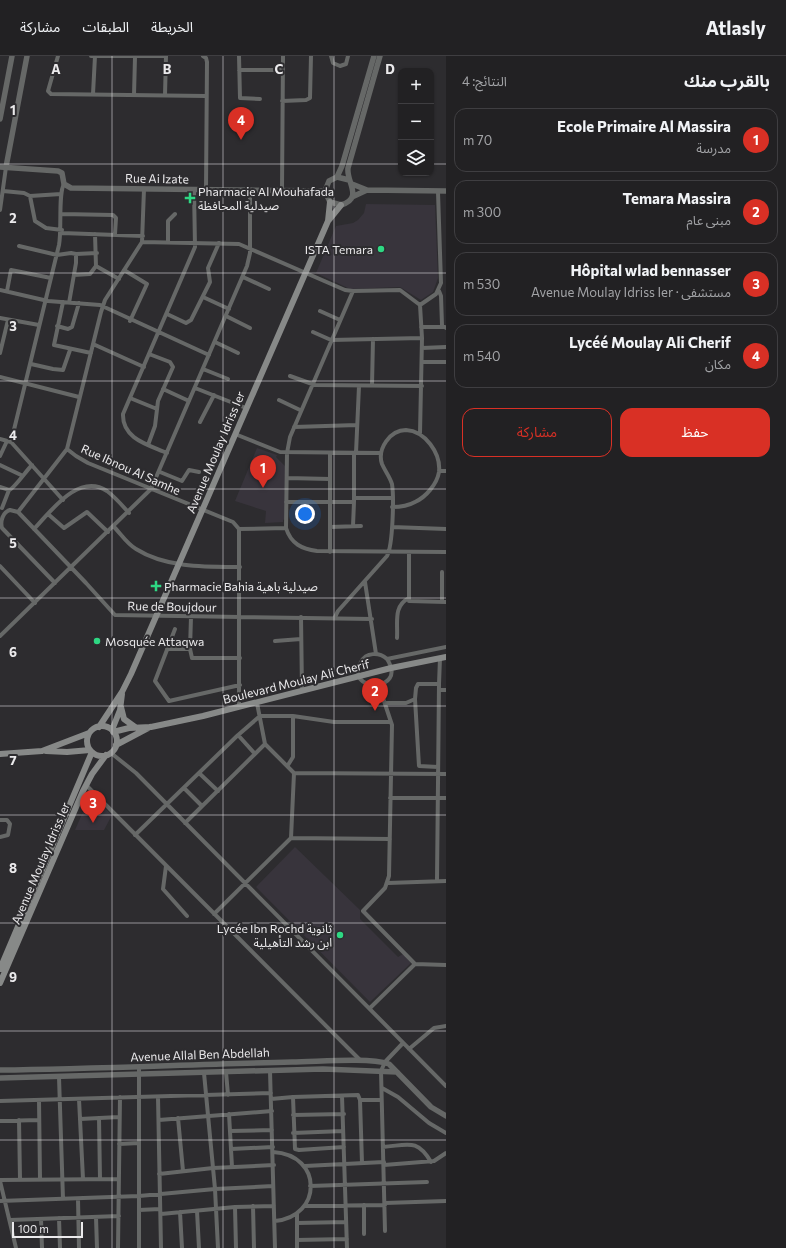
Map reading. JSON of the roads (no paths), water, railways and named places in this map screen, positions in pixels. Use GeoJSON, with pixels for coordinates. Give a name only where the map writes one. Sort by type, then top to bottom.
{"type":"FeatureCollection","features":[{"type":"Feature","properties":{"kind":"main road"},"geometry":{"type":"LineString","coordinates":[[328,221],[330,202]]}},
{"type":"Feature","properties":{"kind":"main road"},"geometry":{"type":"LineString","coordinates":[[328,221],[341,205]]}},
{"type":"Feature","properties":{"kind":"main road","name":"Avenue Moulay Idriss Ier"},"geometry":{"type":"LineString","coordinates":[[122,692],[328,221]]}},
{"type":"Feature","properties":{"kind":"main road","name":"Boulevard Moulay Ali Cherif"},"geometry":{"type":"LineString","coordinates":[[113,731],[150,727],[257,703],[391,668],[443,657]]}},
{"type":"Feature","properties":{"kind":"main road"},"geometry":{"type":"LineString","coordinates":[[0,754],[42,751],[91,751],[98,755],[108,754],[116,745],[116,739],[113,731],[121,705],[122,692]]}},
{"type":"Feature","properties":{"kind":"main road"},"geometry":{"type":"LineString","coordinates":[[42,751],[89,733],[99,727],[122,692]]}},
{"type":"Feature","properties":{"kind":"main road"},"geometry":{"type":"LineString","coordinates":[[121,705],[124,719],[136,728]]}},
{"type":"Feature","properties":{"kind":"main road"},"geometry":{"type":"LineString","coordinates":[[99,727],[108,728],[113,731]]}},
{"type":"Feature","properties":{"kind":"main road","name":"Boulevard Moulay Ali Cherif"},"geometry":{"type":"LineString","coordinates":[[116,745],[150,727]]}},
{"type":"Feature","properties":{"kind":"main road"},"geometry":{"type":"LineString","coordinates":[[89,733],[87,743],[91,751]]}},
{"type":"Feature","properties":{"kind":"main road","name":"Avenue Moulay Idriss Ier"},"geometry":{"type":"LineString","coordinates":[[0,969],[80,785],[91,751]]}},
{"type":"Feature","properties":{"kind":"main road","name":"Avenue Moulay Idriss Ier"},"geometry":{"type":"LineString","coordinates":[[0,983],[86,785],[97,766],[108,754]]}},
{"type":"Feature","properties":{"kind":"street"},"geometry":{"type":"LineString","coordinates":[[0,119],[12,56]]}},
{"type":"Feature","properties":{"kind":"street"},"geometry":{"type":"LineString","coordinates":[[0,210],[3,191],[3,167],[27,56]]}},
{"type":"Feature","properties":{"kind":"street"},"geometry":{"type":"LineString","coordinates":[[58,56],[49,93],[206,96]]}},
{"type":"Feature","properties":{"kind":"street"},"geometry":{"type":"LineString","coordinates":[[90,56],[166,56],[165,95]]}},
{"type":"Feature","properties":{"kind":"street"},"geometry":{"type":"LineString","coordinates":[[93,94],[95,56]]}},
{"type":"Feature","properties":{"kind":"street"},"geometry":{"type":"LineString","coordinates":[[203,56],[206,58],[207,62],[206,189]]}},
{"type":"Feature","properties":{"kind":"street"},"geometry":{"type":"LineString","coordinates":[[239,56],[240,98],[260,99]]}},
{"type":"Feature","properties":{"kind":"street"},"geometry":{"type":"LineString","coordinates":[[282,189],[283,56]]}},
{"type":"Feature","properties":{"kind":"street"},"geometry":{"type":"LineString","coordinates":[[282,101],[306,100],[310,98],[312,56]]}},
{"type":"Feature","properties":{"kind":"street"},"geometry":{"type":"LineString","coordinates":[[331,56],[333,63],[340,66],[346,64],[348,56]]}},
{"type":"Feature","properties":{"kind":"street"},"geometry":{"type":"LineString","coordinates":[[367,190],[352,197],[349,201],[341,205],[330,202],[325,190],[329,181],[337,177],[342,166],[374,56]]}},
{"type":"Feature","properties":{"kind":"street"},"geometry":{"type":"LineString","coordinates":[[352,197],[354,188],[350,182],[348,164],[380,56]]}},
{"type":"Feature","properties":{"kind":"street"},"geometry":{"type":"LineString","coordinates":[[134,95],[135,57]]}},
{"type":"Feature","properties":{"kind":"street"},"geometry":{"type":"LineString","coordinates":[[239,70],[283,70]]}},
{"type":"Feature","properties":{"kind":"street"},"geometry":{"type":"LineString","coordinates":[[0,84],[6,85]]}},
{"type":"Feature","properties":{"kind":"street"},"geometry":{"type":"LineString","coordinates":[[0,456],[9,441],[31,364],[57,255],[62,232],[61,194],[64,184],[62,173],[58,171],[3,167]]}},
{"type":"Feature","properties":{"kind":"street"},"geometry":{"type":"LineString","coordinates":[[337,177],[367,190],[446,191]]}},
{"type":"Feature","properties":{"kind":"street","name":"Rue Ai Izate"},"geometry":{"type":"LineString","coordinates":[[64,184],[71,188],[325,190]]}},
{"type":"Feature","properties":{"kind":"street"},"geometry":{"type":"LineString","coordinates":[[32,465],[21,475],[14,487],[9,490],[1,507],[7,511],[18,512],[67,448],[103,307],[142,242],[144,189]]}},
{"type":"Feature","properties":{"kind":"street"},"geometry":{"type":"LineString","coordinates":[[167,453],[134,438],[124,422],[123,414],[194,252],[194,189]]}},
{"type":"Feature","properties":{"kind":"street"},"geometry":{"type":"LineString","coordinates":[[0,636],[129,513],[152,489],[243,277],[249,259],[250,189]]}},
{"type":"Feature","properties":{"kind":"street"},"geometry":{"type":"LineString","coordinates":[[3,191],[24,193],[30,196],[61,194]]}},
{"type":"Feature","properties":{"kind":"street"},"geometry":{"type":"LineString","coordinates":[[420,305],[432,298],[439,291],[444,278],[441,260],[438,192]]}},
{"type":"Feature","properties":{"kind":"street"},"geometry":{"type":"LineString","coordinates":[[30,196],[35,221],[46,228],[62,232],[143,236]]}},
{"type":"Feature","properties":{"kind":"street"},"geometry":{"type":"LineString","coordinates":[[62,214],[113,215],[116,218],[116,234]]}},
{"type":"Feature","properties":{"kind":"street"},"geometry":{"type":"LineString","coordinates":[[168,242],[168,221],[175,214]]}},
{"type":"Feature","properties":{"kind":"street"},"geometry":{"type":"LineString","coordinates":[[439,226],[446,226]]}},
{"type":"Feature","properties":{"kind":"street"},"geometry":{"type":"LineString","coordinates":[[74,275],[90,274],[96,266],[97,253],[95,234]]}},
{"type":"Feature","properties":{"kind":"street"},"geometry":{"type":"LineString","coordinates":[[142,242],[239,244],[353,291],[400,290],[420,305]]}},
{"type":"Feature","properties":{"kind":"street"},"geometry":{"type":"LineString","coordinates":[[166,314],[188,323],[195,314],[210,282],[209,266],[219,243]]}},
{"type":"Feature","properties":{"kind":"street"},"geometry":{"type":"LineString","coordinates":[[19,246],[57,255],[72,252],[76,254],[97,253]]}},
{"type":"Feature","properties":{"kind":"street"},"geometry":{"type":"LineString","coordinates":[[68,303],[74,275],[76,254]]}},
{"type":"Feature","properties":{"kind":"street"},"geometry":{"type":"LineString","coordinates":[[441,260],[446,260]]}},
{"type":"Feature","properties":{"kind":"street"},"geometry":{"type":"LineString","coordinates":[[96,266],[119,279]]}},
{"type":"Feature","properties":{"kind":"street"},"geometry":{"type":"LineString","coordinates":[[7,291],[11,270],[51,278]]}},
{"type":"Feature","properties":{"kind":"street"},"geometry":{"type":"LineString","coordinates":[[124,270],[147,284],[130,321]]}},
{"type":"Feature","properties":{"kind":"street"},"geometry":{"type":"LineString","coordinates":[[243,277],[269,289]]}},
{"type":"Feature","properties":{"kind":"street"},"geometry":{"type":"LineString","coordinates":[[0,290],[45,301],[79,303],[103,307],[130,321],[209,355]]}},
{"type":"Feature","properties":{"kind":"street"},"geometry":{"type":"LineString","coordinates":[[353,291],[311,384],[290,437],[287,453],[286,528],[290,537],[301,548],[317,551],[446,552]]}},
{"type":"Feature","properties":{"kind":"street"},"geometry":{"type":"LineString","coordinates":[[421,327],[444,327],[441,296],[439,291]]}},
{"type":"Feature","properties":{"kind":"street"},"geometry":{"type":"LineString","coordinates":[[203,297],[229,309]]}},
{"type":"Feature","properties":{"kind":"street"},"geometry":{"type":"LineString","coordinates":[[63,302],[54,345],[70,350],[91,353]]}},
{"type":"Feature","properties":{"kind":"street"},"geometry":{"type":"LineString","coordinates":[[57,326],[68,329],[72,327],[79,303]]}},
{"type":"Feature","properties":{"kind":"street"},"geometry":{"type":"LineString","coordinates":[[420,305],[422,338],[420,433]]}},
{"type":"Feature","properties":{"kind":"street"},"geometry":{"type":"LineString","coordinates":[[320,311],[340,320]]}},
{"type":"Feature","properties":{"kind":"street"},"geometry":{"type":"LineString","coordinates":[[226,316],[250,328]]}},
{"type":"Feature","properties":{"kind":"street"},"geometry":{"type":"LineString","coordinates":[[0,318],[39,326]]}},
{"type":"Feature","properties":{"kind":"street"},"geometry":{"type":"LineString","coordinates":[[0,353],[8,320]]}},
{"type":"Feature","properties":{"kind":"street"},"geometry":{"type":"LineString","coordinates":[[313,332],[331,340],[422,338]]}},
{"type":"Feature","properties":{"kind":"street"},"geometry":{"type":"LineString","coordinates":[[372,386],[373,339]]}},
{"type":"Feature","properties":{"kind":"street"},"geometry":{"type":"LineString","coordinates":[[215,342],[238,353]]}},
{"type":"Feature","properties":{"kind":"street"},"geometry":{"type":"LineString","coordinates":[[93,344],[144,367]]}},
{"type":"Feature","properties":{"kind":"street"},"geometry":{"type":"LineString","coordinates":[[422,348],[446,347]]}},
{"type":"Feature","properties":{"kind":"street"},"geometry":{"type":"LineString","coordinates":[[31,364],[63,370],[67,364],[70,350]]}},
{"type":"Feature","properties":{"kind":"street"},"geometry":{"type":"LineString","coordinates":[[148,445],[155,426],[157,409],[173,365],[170,362],[150,354]]}},
{"type":"Feature","properties":{"kind":"street"},"geometry":{"type":"LineString","coordinates":[[422,362],[446,362]]}},
{"type":"Feature","properties":{"kind":"street"},"geometry":{"type":"LineString","coordinates":[[203,368],[228,379]]}},
{"type":"Feature","properties":{"kind":"street"},"geometry":{"type":"LineString","coordinates":[[290,376],[311,384],[422,386]]}},
{"type":"Feature","properties":{"kind":"street"},"geometry":{"type":"LineString","coordinates":[[0,377],[79,397]]}},
{"type":"Feature","properties":{"kind":"street"},"geometry":{"type":"LineString","coordinates":[[353,526],[359,386]]}},
{"type":"Feature","properties":{"kind":"street"},"geometry":{"type":"LineString","coordinates":[[195,388],[246,408]]}},
{"type":"Feature","properties":{"kind":"street"},"geometry":{"type":"LineString","coordinates":[[164,389],[189,401]]}},
{"type":"Feature","properties":{"kind":"street"},"geometry":{"type":"LineString","coordinates":[[200,422],[214,395]]}},
{"type":"Feature","properties":{"kind":"street"},"geometry":{"type":"LineString","coordinates":[[130,398],[157,409]]}},
{"type":"Feature","properties":{"kind":"street"},"geometry":{"type":"LineString","coordinates":[[279,400],[300,410]]}},
{"type":"Feature","properties":{"kind":"street"},"geometry":{"type":"LineString","coordinates":[[294,427],[357,425]]}},
{"type":"Feature","properties":{"kind":"street"},"geometry":{"type":"LineString","coordinates":[[335,617],[338,611],[389,551],[392,527],[391,482],[382,463],[381,452],[386,442],[396,432],[410,430],[420,433],[434,451],[439,471],[433,485],[422,499],[409,505],[392,507]]}},
{"type":"Feature","properties":{"kind":"street"},"geometry":{"type":"LineString","coordinates":[[235,434],[261,446],[287,453],[381,452]]}},
{"type":"Feature","properties":{"kind":"street"},"geometry":{"type":"LineString","coordinates":[[0,439],[9,441],[64,500]]}},
{"type":"Feature","properties":{"kind":"street","name":"Rue Ibnou Al Samhe"},"geometry":{"type":"LineString","coordinates":[[67,448],[76,456],[88,462],[233,522],[239,529]]}},
{"type":"Feature","properties":{"kind":"street"},"geometry":{"type":"LineString","coordinates":[[330,453],[330,552]]}},
{"type":"Feature","properties":{"kind":"street"},"geometry":{"type":"LineString","coordinates":[[0,465],[21,475]]}},
{"type":"Feature","properties":{"kind":"street"},"geometry":{"type":"LineString","coordinates":[[160,472],[182,481],[189,470],[199,472]]}},
{"type":"Feature","properties":{"kind":"street"},"geometry":{"type":"LineString","coordinates":[[439,471],[446,471]]}},
{"type":"Feature","properties":{"kind":"street"},"geometry":{"type":"LineString","coordinates":[[287,478],[330,479]]}},
{"type":"Feature","properties":{"kind":"street"},"geometry":{"type":"LineString","coordinates":[[34,528],[64,500],[81,487],[94,486],[105,490],[111,494],[129,513]]}},
{"type":"Feature","properties":{"kind":"street"},"geometry":{"type":"LineString","coordinates":[[0,487],[9,490]]}},
{"type":"Feature","properties":{"kind":"street"},"geometry":{"type":"LineString","coordinates":[[286,502],[330,502],[392,498]]}},
{"type":"Feature","properties":{"kind":"street"},"geometry":{"type":"LineString","coordinates":[[7,511],[2,518],[2,528],[55,583]]}},
{"type":"Feature","properties":{"kind":"street","name":"Rue de Boujdour"},"geometry":{"type":"LineString","coordinates":[[18,512],[115,615],[191,617],[335,617],[372,619]]}},
{"type":"Feature","properties":{"kind":"street"},"geometry":{"type":"LineString","coordinates":[[48,514],[64,528],[87,512],[108,532]]}},
{"type":"Feature","properties":{"kind":"street"},"geometry":{"type":"LineString","coordinates":[[330,527],[361,526]]}},
{"type":"Feature","properties":{"kind":"street"},"geometry":{"type":"LineString","coordinates":[[114,527],[138,550],[179,564],[240,567]]}},
{"type":"Feature","properties":{"kind":"street"},"geometry":{"type":"LineString","coordinates":[[392,527],[446,529]]}},
{"type":"Feature","properties":{"kind":"street"},"geometry":{"type":"LineString","coordinates":[[239,707],[239,529],[286,528]]}},
{"type":"Feature","properties":{"kind":"street"},"geometry":{"type":"LineString","coordinates":[[409,552],[409,598],[412,602],[444,602],[442,572]]}},
{"type":"Feature","properties":{"kind":"street"},"geometry":{"type":"LineString","coordinates":[[0,566],[35,602]]}},
{"type":"Feature","properties":{"kind":"street"},"geometry":{"type":"LineString","coordinates":[[364,582],[372,619],[376,654]]}},
{"type":"Feature","properties":{"kind":"street"},"geometry":{"type":"LineString","coordinates":[[397,638],[398,607],[401,602],[409,598]]}},
{"type":"Feature","properties":{"kind":"street"},"geometry":{"type":"LineString","coordinates":[[191,617],[191,658],[240,658]]}},
{"type":"Feature","properties":{"kind":"street"},"geometry":{"type":"LineString","coordinates":[[301,618],[302,691]]}},
{"type":"Feature","properties":{"kind":"street"},"geometry":{"type":"LineString","coordinates":[[175,629],[155,681],[170,701],[240,684]]}},
{"type":"Feature","properties":{"kind":"street"},"geometry":{"type":"LineString","coordinates":[[275,641],[301,639]]}},
{"type":"Feature","properties":{"kind":"street"},"geometry":{"type":"LineString","coordinates":[[387,659],[391,668],[388,679],[380,686],[368,685],[360,676],[359,667],[361,662],[368,655],[376,654],[387,659],[446,647]]}},
{"type":"Feature","properties":{"kind":"street"},"geometry":{"type":"LineString","coordinates":[[167,650],[190,649]]}},
{"type":"Feature","properties":{"kind":"street"},"geometry":{"type":"LineString","coordinates":[[437,881],[439,684],[443,657]]}},
{"type":"Feature","properties":{"kind":"street"},"geometry":{"type":"LineString","coordinates":[[438,767],[418,766],[415,699],[418,684],[439,684]]}},
{"type":"Feature","properties":{"kind":"street"},"geometry":{"type":"LineString","coordinates":[[380,686],[391,722],[393,742],[388,883],[363,911],[415,964],[446,965]]}},
{"type":"Feature","properties":{"kind":"street"},"geometry":{"type":"LineString","coordinates":[[439,690],[446,690]]}},
{"type":"Feature","properties":{"kind":"street"},"geometry":{"type":"LineString","coordinates":[[386,703],[406,703],[415,699]]}},
{"type":"Feature","properties":{"kind":"street"},"geometry":{"type":"LineString","coordinates":[[214,914],[291,838],[294,773],[288,765],[265,744],[257,703]]}},
{"type":"Feature","properties":{"kind":"street"},"geometry":{"type":"LineString","coordinates":[[135,835],[238,735],[260,716],[293,716],[334,722],[391,722]]}},
{"type":"Feature","properties":{"kind":"street"},"geometry":{"type":"LineString","coordinates":[[288,765],[293,757],[293,716]]}},
{"type":"Feature","properties":{"kind":"street"},"geometry":{"type":"LineString","coordinates":[[238,735],[255,754]]}},
{"type":"Feature","properties":{"kind":"street"},"geometry":{"type":"LineString","coordinates":[[185,823],[265,744]]}},
{"type":"Feature","properties":{"kind":"street"},"geometry":{"type":"LineString","coordinates":[[108,754],[136,773],[446,1086]]}},
{"type":"Feature","properties":{"kind":"street"},"geometry":{"type":"LineString","coordinates":[[199,773],[218,791]]}},
{"type":"Feature","properties":{"kind":"street"},"geometry":{"type":"LineString","coordinates":[[294,773],[446,774]]}},
{"type":"Feature","properties":{"kind":"street"},"geometry":{"type":"LineString","coordinates":[[86,785],[361,1061]]}},
{"type":"Feature","properties":{"kind":"street"},"geometry":{"type":"LineString","coordinates":[[184,788],[202,806]]}},
{"type":"Feature","properties":{"kind":"street"},"geometry":{"type":"LineString","coordinates":[[390,798],[446,798]]}},
{"type":"Feature","properties":{"kind":"street"},"geometry":{"type":"LineString","coordinates":[[0,820],[7,820],[10,824],[8,835],[0,837]]}},
{"type":"Feature","properties":{"kind":"street"},"geometry":{"type":"LineString","coordinates":[[291,838],[390,839]]}},
{"type":"Feature","properties":{"kind":"street"},"geometry":{"type":"LineString","coordinates":[[166,866],[163,889],[187,916]]}},
{"type":"Feature","properties":{"kind":"street"},"geometry":{"type":"LineString","coordinates":[[388,883],[446,881]]}},
{"type":"Feature","properties":{"kind":"street"},"geometry":{"type":"LineString","coordinates":[[370,1008],[415,964]]}},
{"type":"Feature","properties":{"kind":"street"},"geometry":{"type":"LineString","coordinates":[[409,1049],[434,1028],[446,1026]]}},
{"type":"Feature","properties":{"kind":"street"},"geometry":{"type":"LineString","coordinates":[[385,1231],[385,1184],[381,1100],[382,1071],[385,1062],[403,1043]]}},
{"type":"Feature","properties":{"kind":"street","name":"Avenue Allal Ben Abdellah"},"geometry":{"type":"LineString","coordinates":[[0,1070],[361,1061],[385,1062]]}},
{"type":"Feature","properties":{"kind":"street"},"geometry":{"type":"LineString","coordinates":[[385,1062],[389,1064],[431,1107],[446,1116]]}},
{"type":"Feature","properties":{"kind":"street"},"geometry":{"type":"LineString","coordinates":[[139,1067],[139,1248]]}},
{"type":"Feature","properties":{"kind":"street","name":"Avenue Allal Ben Abdellah"},"geometry":{"type":"LineString","coordinates":[[0,1078],[323,1070],[397,1072]]}},
{"type":"Feature","properties":{"kind":"street"},"geometry":{"type":"LineString","coordinates":[[270,1071],[276,1248]]}},
{"type":"Feature","properties":{"kind":"street"},"geometry":{"type":"LineString","coordinates":[[226,1072],[228,1095]]}},
{"type":"Feature","properties":{"kind":"street"},"geometry":{"type":"LineString","coordinates":[[204,1073],[215,1189],[218,1248]]}},
{"type":"Feature","properties":{"kind":"street"},"geometry":{"type":"LineString","coordinates":[[59,1077],[63,1199]]}},
{"type":"Feature","properties":{"kind":"street"},"geometry":{"type":"LineString","coordinates":[[382,1088],[398,1097],[429,1123],[446,1133]]}},
{"type":"Feature","properties":{"kind":"street"},"geometry":{"type":"LineString","coordinates":[[0,1101],[60,1100],[120,1096],[158,1097],[271,1093]]}},
{"type":"Feature","properties":{"kind":"street"},"geometry":{"type":"LineString","coordinates":[[271,1099],[357,1095],[360,1097],[362,1163]]}},
{"type":"Feature","properties":{"kind":"street"},"geometry":{"type":"LineString","coordinates":[[118,1248],[120,1096]]}},
{"type":"Feature","properties":{"kind":"street"},"geometry":{"type":"LineString","coordinates":[[342,1096],[344,1114],[343,1131],[347,1248]]}},
{"type":"Feature","properties":{"kind":"street"},"geometry":{"type":"LineString","coordinates":[[158,1097],[161,1248]]}},
{"type":"Feature","properties":{"kind":"street"},"geometry":{"type":"LineString","coordinates":[[293,1097],[293,1133],[294,1145],[297,1150],[344,1148]]}},
{"type":"Feature","properties":{"kind":"street"},"geometry":{"type":"LineString","coordinates":[[79,1099],[83,1179]]}},
{"type":"Feature","properties":{"kind":"street"},"geometry":{"type":"LineString","coordinates":[[39,1100],[40,1180]]}},
{"type":"Feature","properties":{"kind":"street"},"geometry":{"type":"LineString","coordinates":[[360,1100],[381,1100]]}},
{"type":"Feature","properties":{"kind":"street"},"geometry":{"type":"LineString","coordinates":[[159,1120],[272,1112]]}},
{"type":"Feature","properties":{"kind":"street"},"geometry":{"type":"LineString","coordinates":[[229,1114],[232,1167]]}},
{"type":"Feature","properties":{"kind":"street"},"geometry":{"type":"LineString","coordinates":[[293,1115],[344,1114]]}},
{"type":"Feature","properties":{"kind":"street"},"geometry":{"type":"LineString","coordinates":[[80,1119],[119,1117]]}},
{"type":"Feature","properties":{"kind":"street"},"geometry":{"type":"LineString","coordinates":[[99,1118],[100,1179]]}},
{"type":"Feature","properties":{"kind":"street"},"geometry":{"type":"LineString","coordinates":[[178,1118],[183,1171]]}},
{"type":"Feature","properties":{"kind":"street"},"geometry":{"type":"LineString","coordinates":[[18,1120],[20,1179]]}},
{"type":"Feature","properties":{"kind":"street"},"geometry":{"type":"LineString","coordinates":[[0,1121],[39,1120]]}},
{"type":"Feature","properties":{"kind":"street"},"geometry":{"type":"LineString","coordinates":[[230,1131],[272,1130]]}},
{"type":"Feature","properties":{"kind":"street"},"geometry":{"type":"LineString","coordinates":[[293,1133],[343,1131]]}},
{"type":"Feature","properties":{"kind":"street"},"geometry":{"type":"LineString","coordinates":[[119,1144],[139,1143]]}},
{"type":"Feature","properties":{"kind":"street"},"geometry":{"type":"LineString","coordinates":[[383,1147],[416,1145],[425,1151],[431,1162]]}},
{"type":"Feature","properties":{"kind":"street"},"geometry":{"type":"LineString","coordinates":[[231,1148],[273,1150],[290,1154],[305,1166],[310,1186],[308,1200],[305,1206],[297,1214],[284,1220],[275,1221]]}},
{"type":"Feature","properties":{"kind":"street"},"geometry":{"type":"LineString","coordinates":[[305,1166],[431,1162],[437,1160],[446,1153]]}},
{"type":"Feature","properties":{"kind":"street"},"geometry":{"type":"LineString","coordinates":[[159,1174],[213,1168],[274,1166]]}},
{"type":"Feature","properties":{"kind":"street"},"geometry":{"type":"LineString","coordinates":[[16,1248],[10,1220],[2,1201],[0,1181],[20,1179],[40,1180],[119,1178]]}},
{"type":"Feature","properties":{"kind":"street"},"geometry":{"type":"LineString","coordinates":[[310,1186],[346,1186],[427,1182]]}},
{"type":"Feature","properties":{"kind":"street"},"geometry":{"type":"LineString","coordinates":[[2,1201],[139,1196],[215,1189],[273,1186]]}},
{"type":"Feature","properties":{"kind":"street"},"geometry":{"type":"LineString","coordinates":[[78,1199],[79,1248]]}},
{"type":"Feature","properties":{"kind":"street"},"geometry":{"type":"LineString","coordinates":[[305,1206],[364,1205],[446,1200]]}},
{"type":"Feature","properties":{"kind":"street"},"geometry":{"type":"LineString","coordinates":[[364,1205],[364,1234]]}},
{"type":"Feature","properties":{"kind":"street"},"geometry":{"type":"LineString","coordinates":[[252,1206],[254,1248]]}},
{"type":"Feature","properties":{"kind":"street"},"geometry":{"type":"LineString","coordinates":[[139,1210],[180,1212],[235,1207],[274,1206]]}},
{"type":"Feature","properties":{"kind":"street"},"geometry":{"type":"LineString","coordinates":[[235,1207],[236,1248]]}},
{"type":"Feature","properties":{"kind":"street"},"geometry":{"type":"LineString","coordinates":[[197,1211],[199,1248]]}},
{"type":"Feature","properties":{"kind":"street"},"geometry":{"type":"LineString","coordinates":[[180,1212],[182,1248]]}},
{"type":"Feature","properties":{"kind":"street"},"geometry":{"type":"LineString","coordinates":[[297,1214],[297,1248]]}},
{"type":"Feature","properties":{"kind":"street"},"geometry":{"type":"LineString","coordinates":[[10,1220],[119,1216]]}},
{"type":"Feature","properties":{"kind":"street"},"geometry":{"type":"LineString","coordinates":[[96,1217],[97,1248]]}},
{"type":"Feature","properties":{"kind":"street"},"geometry":{"type":"LineString","coordinates":[[41,1218],[42,1248]]}},
{"type":"Feature","properties":{"kind":"street"},"geometry":{"type":"LineString","coordinates":[[59,1218],[60,1248]]}},
{"type":"Feature","properties":{"kind":"street"},"geometry":{"type":"LineString","coordinates":[[297,1223],[346,1222]]}},
{"type":"Feature","properties":{"kind":"street"},"geometry":{"type":"LineString","coordinates":[[297,1240],[347,1239]]}},
{"type":"Feature","properties":{"kind":"place","name":"Lycéé Moulay Ali Cherif"},"geometry":{"type":"Point","coordinates":[241,140]}},
{"type":"Feature","properties":{"kind":"place","name":"Pharmacie Al Mouhafada صيدلية المحافظة"},"geometry":{"type":"Point","coordinates":[190,198]}},
{"type":"Feature","properties":{"kind":"place","name":"ISTA Temara"},"geometry":{"type":"Point","coordinates":[381,249]}},
{"type":"Feature","properties":{"kind":"place","name":"Ecole Primaire Al Massira"},"geometry":{"type":"Point","coordinates":[263,488]}},
{"type":"Feature","properties":{"kind":"place","name":"Pharmacie Bahia صيدلية باهية"},"geometry":{"type":"Point","coordinates":[156,586]}},
{"type":"Feature","properties":{"kind":"place","name":"Mosquée Attaqwa"},"geometry":{"type":"Point","coordinates":[97,641]}},
{"type":"Feature","properties":{"kind":"place","name":"Temara Massira"},"geometry":{"type":"Point","coordinates":[375,711]}},
{"type":"Feature","properties":{"kind":"place","name":"Hôpital wlad bennasser"},"geometry":{"type":"Point","coordinates":[93,823]}},
{"type":"Feature","properties":{"kind":"place","name":"Lycée Ibn Rochd ثانوية ابن رشد التأهيلية"},"geometry":{"type":"Point","coordinates":[340,935]}}]}
